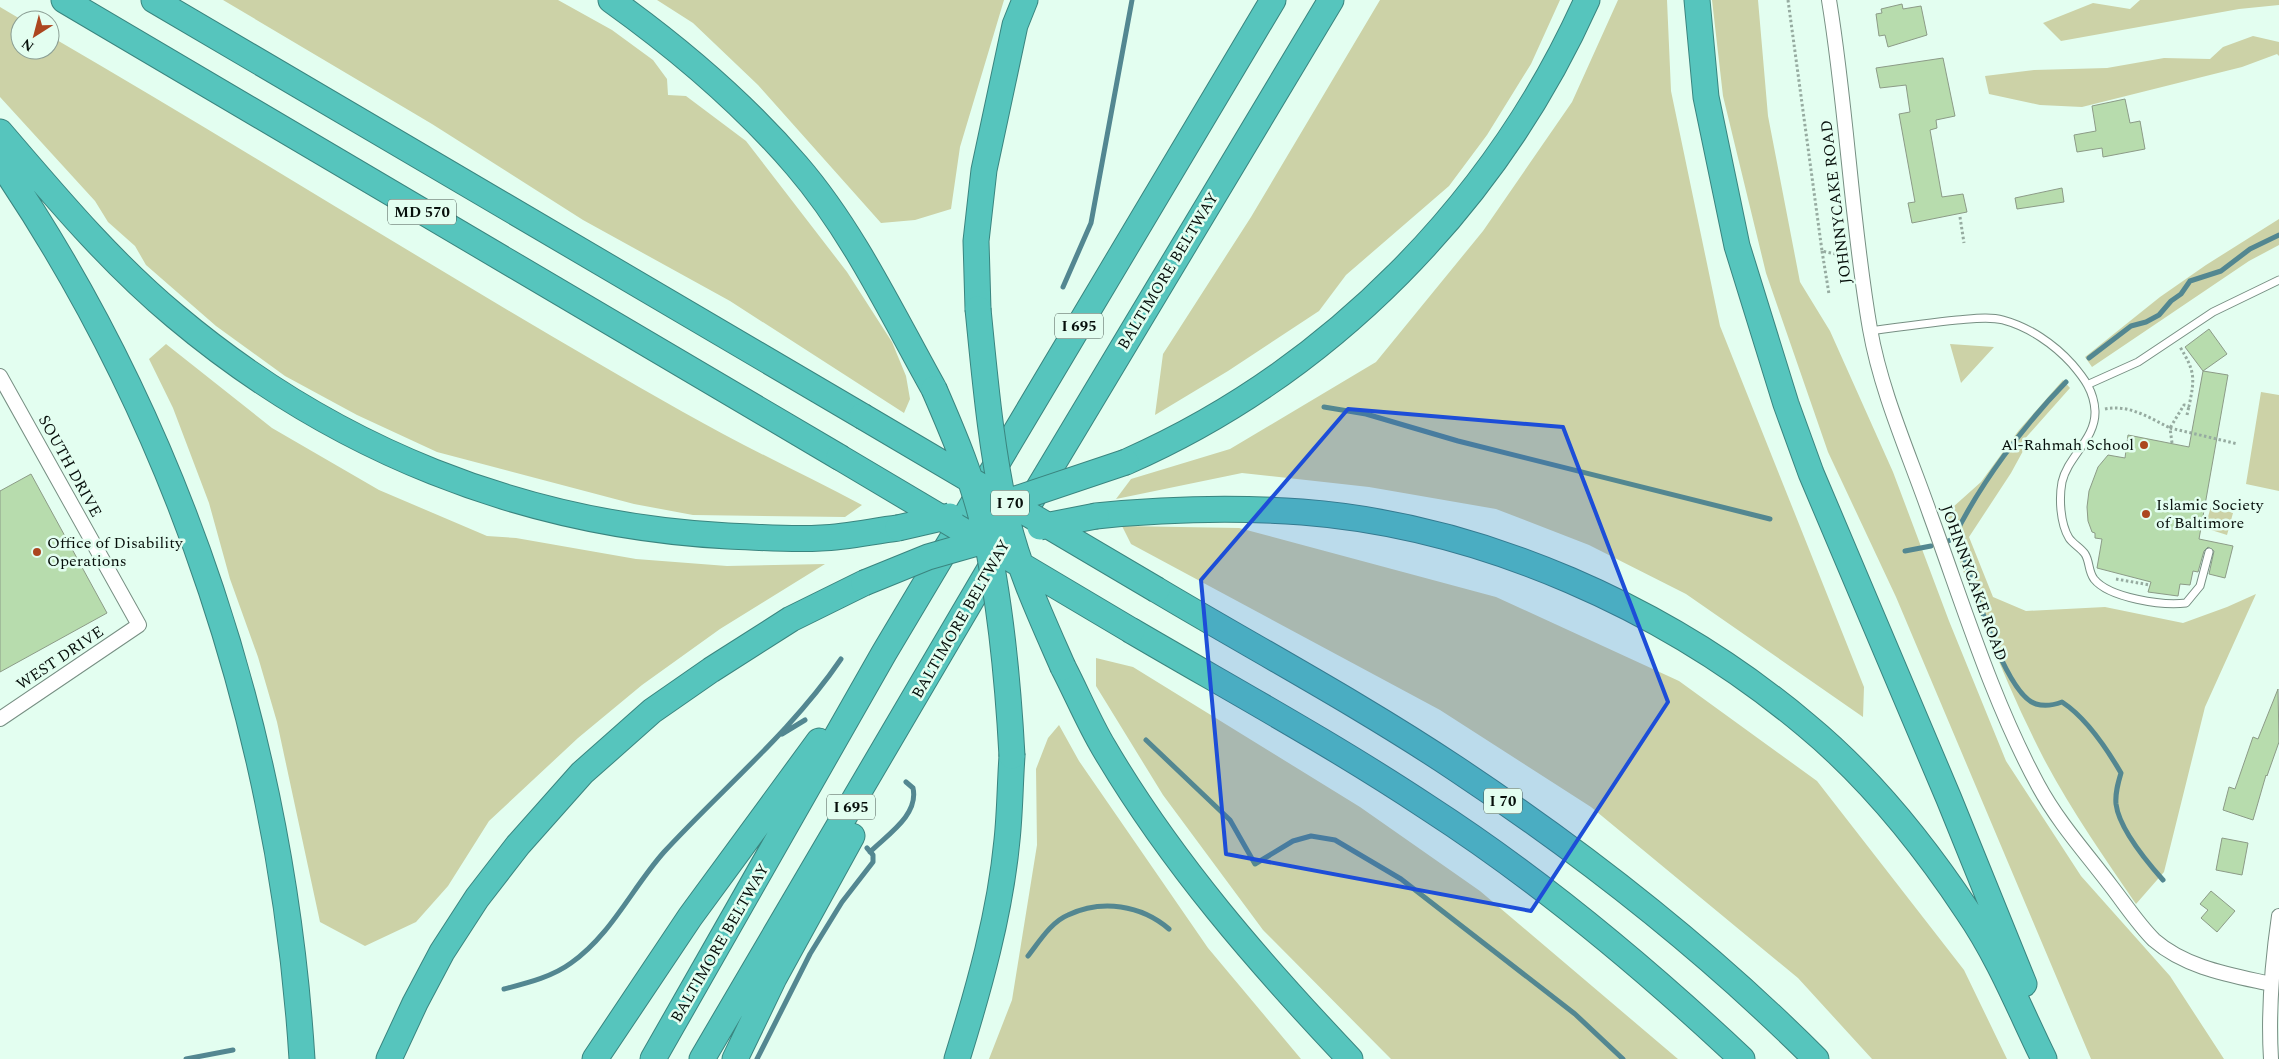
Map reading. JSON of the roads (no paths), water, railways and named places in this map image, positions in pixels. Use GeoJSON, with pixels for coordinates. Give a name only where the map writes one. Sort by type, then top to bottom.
{"type":"FeatureCollection","features":[{"type":"Feature","properties":{"kind":"highway","name":"MD 570"},"geometry":{"type":"LineString","coordinates":[[64,0],[1331,747],[1428,807],[1522,873],[1610,941],[1742,1059]]}},
{"type":"Feature","properties":{"kind":"highway","name":"MD 570"},"geometry":{"type":"LineString","coordinates":[[154,0],[862,416]]}},
{"type":"Feature","properties":{"kind":"highway"},"geometry":{"type":"LineString","coordinates":[[611,0],[655,32],[707,76],[753,119],[798,167],[840,225],[875,281],[934,388],[963,457],[985,532],[1004,648],[1012,756],[1007,841],[996,909],[979,989],[957,1059]]}},
{"type":"Feature","properties":{"kind":"highway"},"geometry":{"type":"LineString","coordinates":[[1025,0],[1016,25],[984,170],[976,241],[978,309],[989,419],[1007,520],[1031,592],[1063,668],[1103,747],[1145,812],[1214,905],[1275,978],[1350,1059]]}},
{"type":"Feature","properties":{"kind":"highway","name":"BALTIMORE BELTWAY"},"geometry":{"type":"LineString","coordinates":[[653,1059],[884,653],[1274,0]]}},
{"type":"Feature","properties":{"kind":"highway","name":"BALTIMORE BELTWAY"},"geometry":{"type":"LineString","coordinates":[[702,1059],[998,554],[1330,0]]}},
{"type":"Feature","properties":{"kind":"highway"},"geometry":{"type":"LineString","coordinates":[[0,132],[91,235],[173,315],[216,350],[259,381],[358,438],[411,463],[466,485],[529,505],[583,517],[680,532],[821,538],[898,528],[1008,503],[1126,462],[1170,442],[1294,365],[1347,322],[1400,274],[1452,216],[1498,156],[1539,92],[1573,31],[1587,0]]}},
{"type":"Feature","properties":{"kind":"highway"},"geometry":{"type":"LineString","coordinates":[[1697,0],[1706,98],[1737,246],[1786,404],[1811,473],[2011,950],[2052,1059]]}},
{"type":"Feature","properties":{"kind":"highway"},"geometry":{"type":"LineString","coordinates":[[0,162],[62,257],[94,315],[140,408],[177,495],[206,574],[244,700],[274,829],[291,932],[302,1059]]}},
{"type":"Feature","properties":{"kind":"highway","name":"I 70"},"geometry":{"type":"LineString","coordinates":[[862,416],[1453,767],[1549,833],[1639,901],[1727,975],[1816,1059]]}},
{"type":"Feature","properties":{"kind":"highway"},"geometry":{"type":"LineString","coordinates":[[390,1059],[415,1003],[442,952],[477,898],[518,845],[582,773],[652,711],[711,670],[791,619],[864,583],[928,557],[992,538],[1096,516],[1170,509],[1244,509],[1305,512],[1365,520],[1424,532],[1531,565],[1586,586],[1650,618],[1733,670],[1807,725],[1848,763],[1900,821],[1945,878],[1970,914],[1996,959],[2044,1059]]}},
{"type":"Feature","properties":{"kind":"highway"},"geometry":{"type":"LineString","coordinates":[[735,1059],[774,978],[827,884],[998,554]]}},
{"type":"Feature","properties":{"kind":"highway"},"geometry":{"type":"LineString","coordinates":[[594,1059],[690,917],[884,653]]}},
{"type":"Feature","properties":{"kind":"street","name":"JOHNNYCAKE ROAD"},"geometry":{"type":"LineString","coordinates":[[1829,0],[1870,331],[1893,408],[1991,680],[2020,749],[2042,793],[2060,822],[2138,922],[2156,941],[2174,954],[2193,963],[2222,973],[2271,984]]}},
{"type":"Feature","properties":{"kind":"street","name":"SOUTH DRIVE"},"geometry":{"type":"LineString","coordinates":[[0,376],[139,625]]}},
{"type":"Feature","properties":{"kind":"street","name":"WEST DRIVE"},"geometry":{"type":"LineString","coordinates":[[0,720],[139,625]]}},
{"type":"Feature","properties":{"kind":"street"},"geometry":{"type":"LineString","coordinates":[[2271,1059],[2269,1024],[2271,984],[2279,916]]}},
{"type":"Feature","properties":{"kind":"lane"},"geometry":{"type":"LineString","coordinates":[[2088,384],[2138,362],[2213,312],[2279,280]]}},
{"type":"Feature","properties":{"kind":"lane"},"geometry":{"type":"LineString","coordinates":[[1870,331],[1976,319],[2001,319],[2020,326],[2054,346],[2088,384],[2095,411],[2094,426],[2067,468],[2062,482],[2062,518],[2069,537],[2086,555],[2090,573],[2095,581],[2116,594],[2174,605],[2186,603],[2200,586],[2209,552]]}},
{"type":"Feature","properties":{"kind":"waterway"},"geometry":{"type":"LineString","coordinates":[[1063,287],[1091,223],[1132,0]]}},
{"type":"Feature","properties":{"kind":"waterway"},"geometry":{"type":"LineString","coordinates":[[2089,358],[2131,326],[2146,322],[2159,315],[2171,301],[2181,294],[2190,281],[2221,271],[2250,249],[2279,235]]}},
{"type":"Feature","properties":{"kind":"waterway"},"geometry":{"type":"LineString","coordinates":[[1953,539],[1976,498],[2004,456],[2034,417],[2066,382]]}},
{"type":"Feature","properties":{"kind":"waterway"},"geometry":{"type":"LineString","coordinates":[[1324,407],[1366,414],[1458,441],[1770,519]]}},
{"type":"Feature","properties":{"kind":"waterway"},"geometry":{"type":"LineString","coordinates":[[1948,541],[1953,539],[1957,541],[1961,548],[1981,609],[2001,659],[2012,680],[2024,696],[2036,704],[2050,705],[2062,702],[2071,708],[2102,744],[2121,773],[2116,796],[2118,813],[2128,834],[2163,880]]}},
{"type":"Feature","properties":{"kind":"waterway"},"geometry":{"type":"LineString","coordinates":[[1905,551],[1931,546]]}},
{"type":"Feature","properties":{"kind":"waterway"},"geometry":{"type":"LineString","coordinates":[[504,989],[556,972],[585,952],[610,925],[664,852],[779,735],[801,711],[841,659]]}},
{"type":"Feature","properties":{"kind":"waterway"},"geometry":{"type":"LineString","coordinates":[[782,734],[805,720]]}},
{"type":"Feature","properties":{"kind":"waterway"},"geometry":{"type":"LineString","coordinates":[[1146,740],[1230,820],[1255,864],[1293,841],[1311,836],[1335,840],[1401,879],[1575,1014],[1623,1059]]}},
{"type":"Feature","properties":{"kind":"waterway"},"geometry":{"type":"LineString","coordinates":[[870,852],[907,816],[914,798],[913,788],[906,782]]}},
{"type":"Feature","properties":{"kind":"waterway"},"geometry":{"type":"LineString","coordinates":[[757,1059],[810,954],[842,902],[873,862],[873,855],[867,848]]}},
{"type":"Feature","properties":{"kind":"waterway"},"geometry":{"type":"LineString","coordinates":[[1028,956],[1056,922],[1068,915],[1094,907],[1108,906],[1134,910],[1146,914],[1169,929]]}},
{"type":"Feature","properties":{"kind":"waterway"},"geometry":{"type":"LineString","coordinates":[[186,1059],[233,1050]]}},
{"type":"Feature","properties":{"kind":"place","name":"Al-Rahmah School"},"geometry":{"type":"Point","coordinates":[2144,445]}},
{"type":"Feature","properties":{"kind":"place","name":"Islamic Society of Baltimore"},"geometry":{"type":"Point","coordinates":[2146,514]}},
{"type":"Feature","properties":{"kind":"place","name":"Office of Disability Operations"},"geometry":{"type":"Point","coordinates":[37,552]}}]}
